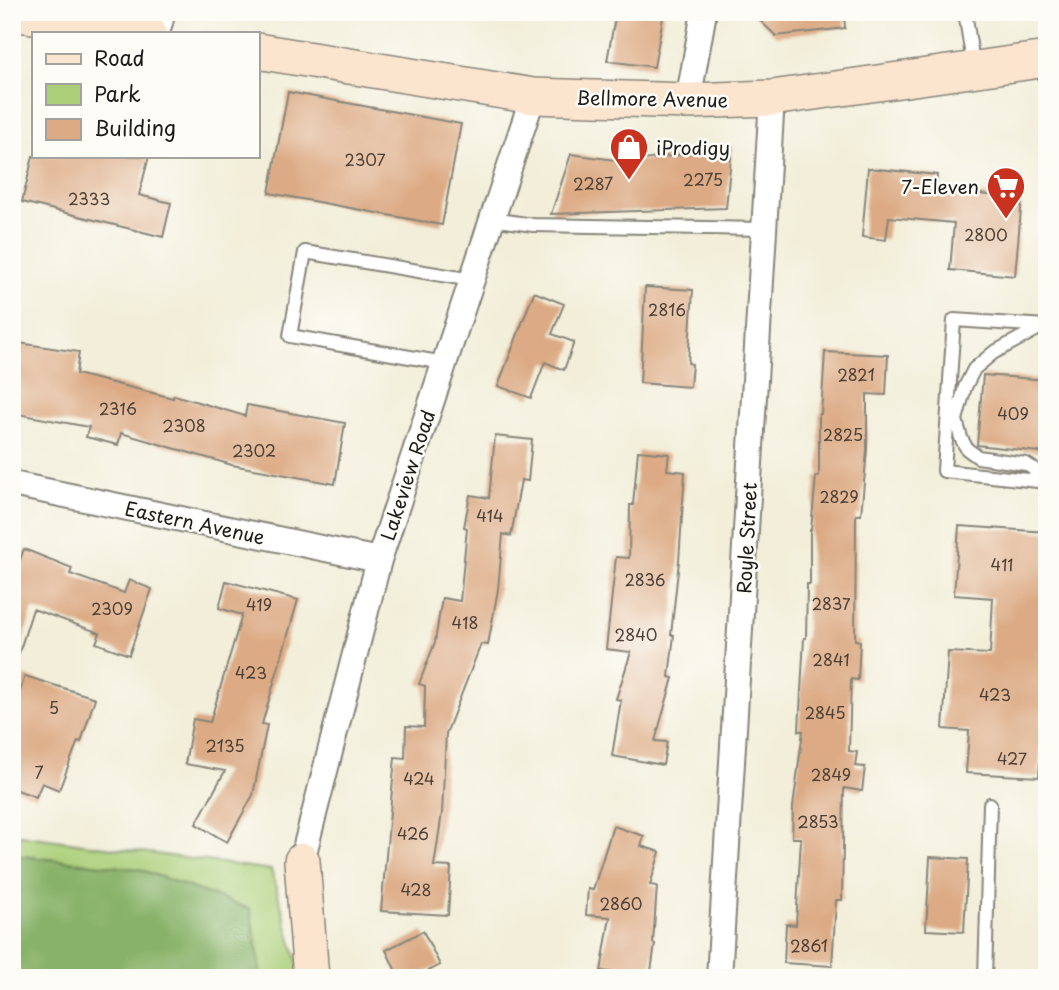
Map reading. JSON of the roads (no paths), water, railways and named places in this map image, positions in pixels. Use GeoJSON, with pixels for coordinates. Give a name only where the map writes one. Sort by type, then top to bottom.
{"type":"FeatureCollection","features":[{"type":"Feature","properties":{"kind":"main road"},"geometry":{"type":"LineString","coordinates":[[12,13],[142,32]]}},
{"type":"Feature","properties":{"kind":"main road","name":"Bellmore Avenue"},"geometry":{"type":"LineString","coordinates":[[259,51],[533,96],[688,101],[772,98],[1047,59]]}},
{"type":"Feature","properties":{"kind":"main road"},"geometry":{"type":"LineString","coordinates":[[302,861],[311,978]]}},
{"type":"Feature","properties":{"kind":"street"},"geometry":{"type":"LineString","coordinates":[[157,32],[163,12]]}},
{"type":"Feature","properties":{"kind":"street"},"geometry":{"type":"LineString","coordinates":[[688,101],[704,12]]}},
{"type":"Feature","properties":{"kind":"street","name":"Lakeview Road"},"geometry":{"type":"LineString","coordinates":[[302,861],[379,560],[533,96]]}},
{"type":"Feature","properties":{"kind":"street","name":"Royle Street"},"geometry":{"type":"LineString","coordinates":[[719,978],[772,98]]}},
{"type":"Feature","properties":{"kind":"street","name":"Eastern Avenue"},"geometry":{"type":"LineString","coordinates":[[12,484],[379,560]]}},
{"type":"Feature","properties":{"kind":"lane"},"geometry":{"type":"LineString","coordinates":[[965,12],[974,69]]}},
{"type":"Feature","properties":{"kind":"lane"},"geometry":{"type":"LineString","coordinates":[[492,219],[533,225],[764,229]]}},
{"type":"Feature","properties":{"kind":"lane"},"geometry":{"type":"LineString","coordinates":[[444,363],[290,336],[305,252],[472,280]]}},
{"type":"Feature","properties":{"kind":"lane"},"geometry":{"type":"LineString","coordinates":[[1045,326],[954,320],[944,471],[1047,480]]}},
{"type":"Feature","properties":{"kind":"lane"},"geometry":{"type":"LineString","coordinates":[[1045,326],[993,353],[974,369],[965,387],[956,420],[967,449],[978,457],[1026,464],[1047,480]]}},
{"type":"Feature","properties":{"kind":"lane"},"geometry":{"type":"LineString","coordinates":[[985,978],[990,804]]}},
{"type":"Feature","properties":{"kind":"place","name":"iProdigy"},"geometry":{"type":"Point","coordinates":[629,181]}},
{"type":"Feature","properties":{"kind":"place","name":"7-Eleven"},"geometry":{"type":"Point","coordinates":[1006,220]}}]}
